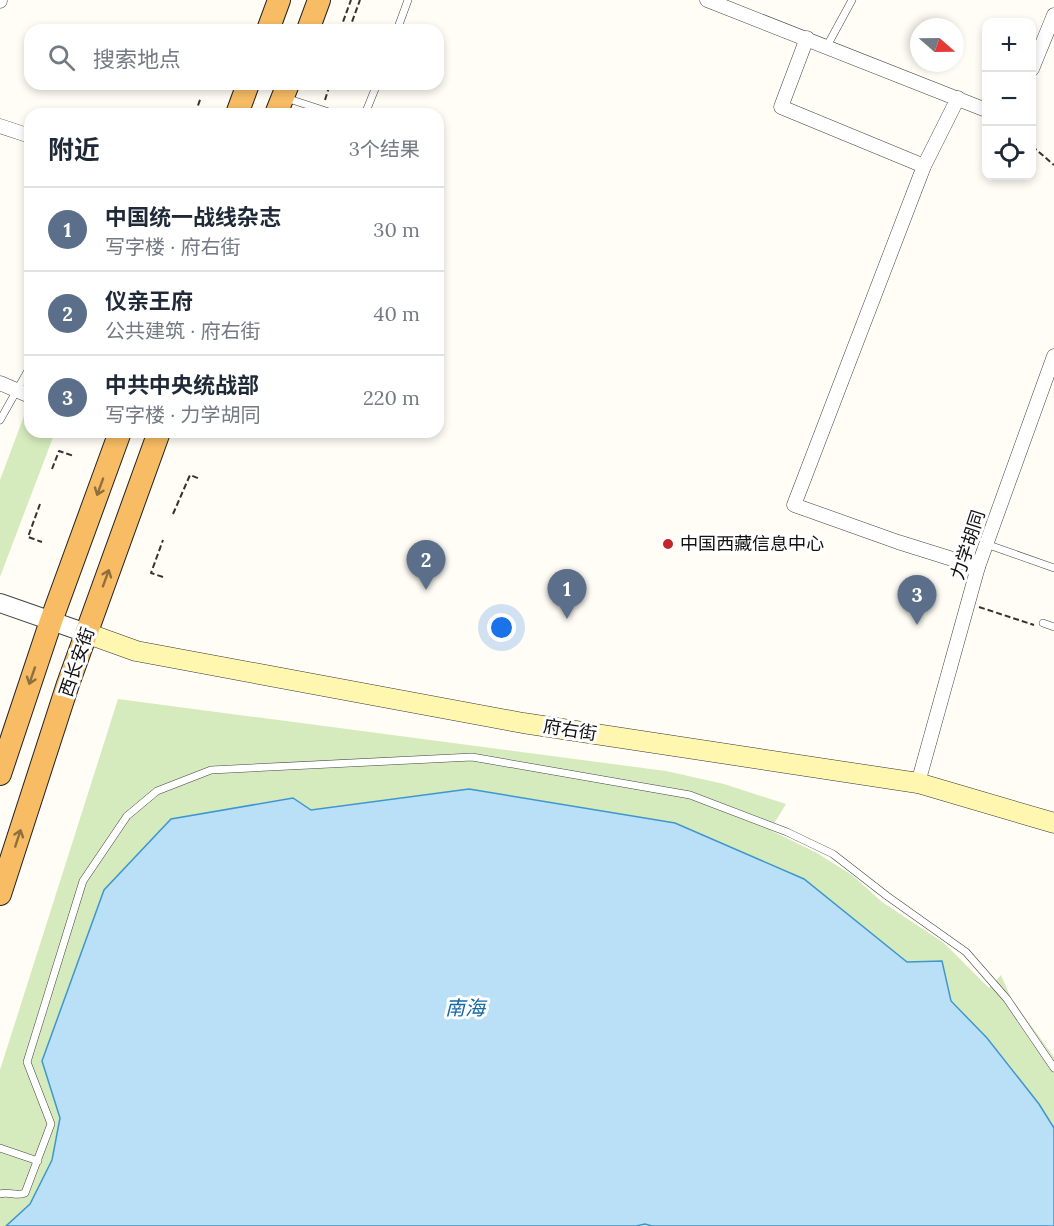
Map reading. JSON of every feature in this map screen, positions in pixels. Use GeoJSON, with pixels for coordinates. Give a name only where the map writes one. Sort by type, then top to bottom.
{"type":"FeatureCollection","features":[{"type":"Feature","properties":{"kind":"highway"},"geometry":{"type":"LineString","coordinates":[[270,24],[279,0]]}},
{"type":"Feature","properties":{"kind":"highway"},"geometry":{"type":"LineString","coordinates":[[310,24],[319,0]]}},
{"type":"Feature","properties":{"kind":"highway"},"geometry":{"type":"LineString","coordinates":[[239,108],[246,90]]}},
{"type":"Feature","properties":{"kind":"highway","name":"西长安街"},"geometry":{"type":"LineString","coordinates":[[0,774],[114,438]]}},
{"type":"Feature","properties":{"kind":"highway","name":"西长安街"},"geometry":{"type":"LineString","coordinates":[[0,894],[86,633],[157,438]]}},
{"type":"Feature","properties":{"kind":"main road","name":"府右街"},"geometry":{"type":"LineString","coordinates":[[86,633],[136,651],[523,723],[918,783],[1054,823]]}},
{"type":"Feature","properties":{"kind":"street"},"geometry":{"type":"LineString","coordinates":[[707,0],[982,108]]}},
{"type":"Feature","properties":{"kind":"street"},"geometry":{"type":"LineString","coordinates":[[1036,59],[1054,15]]}},
{"type":"Feature","properties":{"kind":"street"},"geometry":{"type":"LineString","coordinates":[[807,38],[781,107],[924,166]]}},
{"type":"Feature","properties":{"kind":"street"},"geometry":{"type":"LineString","coordinates":[[958,98],[924,166],[794,506],[898,543],[978,567]]}},
{"type":"Feature","properties":{"kind":"street"},"geometry":{"type":"LineString","coordinates":[[0,126],[24,134]]}},
{"type":"Feature","properties":{"kind":"street","name":"力学胡同"},"geometry":{"type":"LineString","coordinates":[[918,783],[978,567],[1054,356]]}},
{"type":"Feature","properties":{"kind":"street"},"geometry":{"type":"LineString","coordinates":[[0,383],[24,393]]}},
{"type":"Feature","properties":{"kind":"street"},"geometry":{"type":"LineString","coordinates":[[0,603],[86,633]]}},
{"type":"Feature","properties":{"kind":"lane"},"geometry":{"type":"LineString","coordinates":[[399,24],[408,0]]}},
{"type":"Feature","properties":{"kind":"lane"},"geometry":{"type":"LineString","coordinates":[[827,46],[852,0]]}},
{"type":"Feature","properties":{"kind":"lane"},"geometry":{"type":"LineString","coordinates":[[367,108],[374,90]]}},
{"type":"Feature","properties":{"kind":"lane"},"geometry":{"type":"LineString","coordinates":[[282,98],[317,108]]}},
{"type":"Feature","properties":{"kind":"lane"},"geometry":{"type":"LineString","coordinates":[[0,420],[24,393]]}},
{"type":"Feature","properties":{"kind":"lane"},"geometry":{"type":"LineString","coordinates":[[986,544],[1054,568]]}},
{"type":"Feature","properties":{"kind":"lane"},"geometry":{"type":"LineString","coordinates":[[1043,625],[1054,627]]}},
{"type":"Feature","properties":{"kind":"lane"},"geometry":{"type":"LineString","coordinates":[[0,1194],[19,1196],[26,1193],[51,1124],[27,1062],[83,881],[128,816],[157,791],[210,770],[472,757],[690,795],[787,832],[833,855],[966,952],[1007,999],[1054,1068]]}},
{"type":"Feature","properties":{"kind":"lane"},"geometry":{"type":"LineString","coordinates":[[0,1148],[38,1161]]}},
{"type":"Feature","properties":{"kind":"path"},"geometry":{"type":"LineString","coordinates":[[342,24],[351,0]]}},
{"type":"Feature","properties":{"kind":"path"},"geometry":{"type":"LineString","coordinates":[[351,24],[360,0]]}},
{"type":"Feature","properties":{"kind":"path"},"geometry":{"type":"LineString","coordinates":[[321,108],[328,90]]}},
{"type":"Feature","properties":{"kind":"path"},"geometry":{"type":"LineString","coordinates":[[197,108],[201,98]]}},
{"type":"Feature","properties":{"kind":"path"},"geometry":{"type":"LineString","coordinates":[[1036,149],[1054,165]]}},
{"type":"Feature","properties":{"kind":"path"},"geometry":{"type":"LineString","coordinates":[[52,469],[59,451],[74,456]]}},
{"type":"Feature","properties":{"kind":"path"},"geometry":{"type":"LineString","coordinates":[[173,514],[190,475],[200,479]]}},
{"type":"Feature","properties":{"kind":"path"},"geometry":{"type":"LineString","coordinates":[[40,504],[28,537],[42,542]]}},
{"type":"Feature","properties":{"kind":"path"},"geometry":{"type":"LineString","coordinates":[[163,540],[151,573],[163,577]]}},
{"type":"Feature","properties":{"kind":"path"},"geometry":{"type":"LineString","coordinates":[[968,603],[1043,625]]}},
{"type":"Feature","properties":{"kind":"green space"},"geometry":{"type":"Polygon","coordinates":[[[24,416],[24,438],[53,438],[0,577],[0,480],[24,416]]]}},
{"type":"Feature","properties":{"kind":"green space","name":"南海"},"geometry":{"type":"Polygon","coordinates":[[[118,699],[666,771],[724,784],[786,804],[770,830],[817,853],[852,875],[882,902],[944,943],[989,988],[1001,975],[1011,998],[1054,1057],[1054,1226],[0,1226],[0,1070],[118,699]]]}},
{"type":"Feature","properties":{"kind":"water","name":"南海"},"geometry":{"type":"Polygon","coordinates":[[[469,789],[675,823],[804,879],[907,962],[942,961],[951,1001],[987,1038],[1039,1104],[1054,1128],[1054,1226],[652,1226],[645,1224],[636,1226],[6,1226],[30,1204],[52,1160],[60,1118],[42,1061],[104,890],[171,819],[293,798],[311,810],[469,789]]]}},
{"type":"Feature","properties":{"kind":"place","name":"中国西藏信息中心"},"geometry":{"type":"Point","coordinates":[668,544]}},
{"type":"Feature","properties":{"kind":"place","name":"仪亲王府"},"geometry":{"type":"Point","coordinates":[426,590]}},
{"type":"Feature","properties":{"kind":"place","name":"中国统一战线杂志"},"geometry":{"type":"Point","coordinates":[567,619]}},
{"type":"Feature","properties":{"kind":"place","name":"中共中央统战部"},"geometry":{"type":"Point","coordinates":[917,625]}}]}
